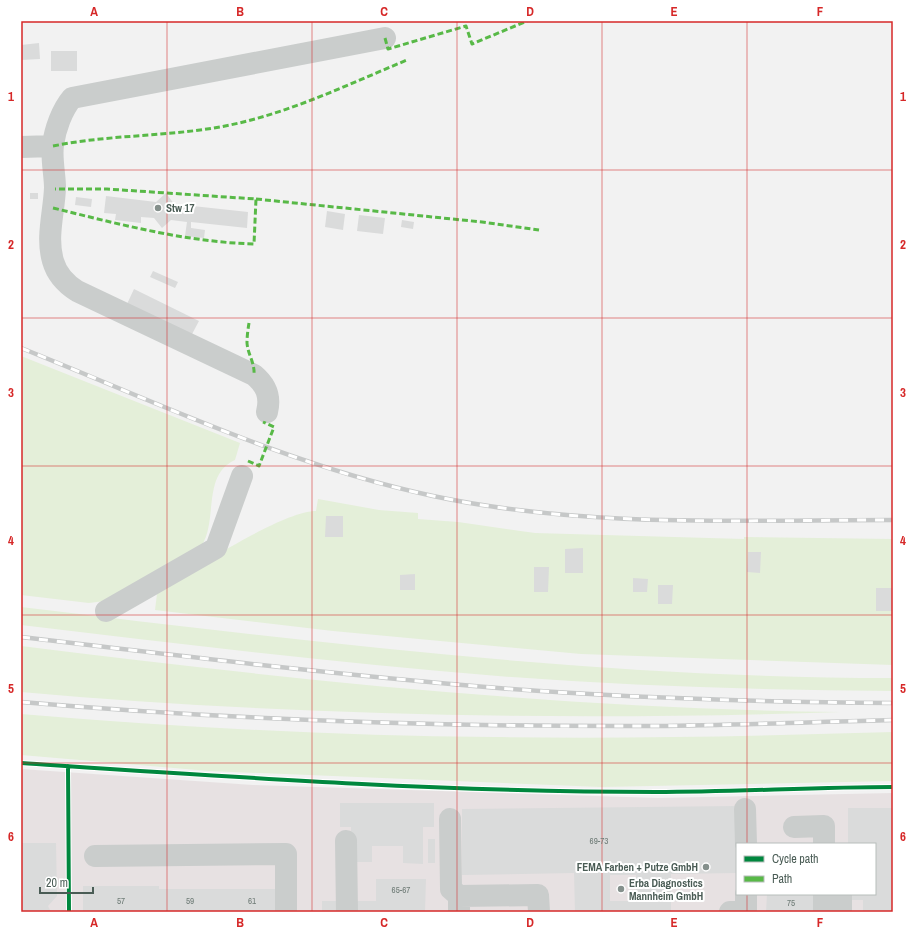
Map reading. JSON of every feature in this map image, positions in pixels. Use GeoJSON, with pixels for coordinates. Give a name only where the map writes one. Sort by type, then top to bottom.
{"type":"FeatureCollection","features":[{"type":"Feature","properties":{"kind":"lane"},"geometry":{"type":"LineString","coordinates":[[267,412],[269,396],[265,387],[254,375],[77,291],[62,278],[54,262],[50,240],[55,189],[53,146],[66,106],[72,98],[385,38]]}},
{"type":"Feature","properties":{"kind":"lane"},"geometry":{"type":"LineString","coordinates":[[21,146],[53,146]]}},
{"type":"Feature","properties":{"kind":"lane"},"geometry":{"type":"LineString","coordinates":[[106,611],[216,548],[242,476]]}},
{"type":"Feature","properties":{"kind":"lane"},"geometry":{"type":"LineString","coordinates":[[745,809],[746,843]]}},
{"type":"Feature","properties":{"kind":"lane"},"geometry":{"type":"LineString","coordinates":[[450,819],[451,889],[459,904],[538,895],[539,912]]}},
{"type":"Feature","properties":{"kind":"lane"},"geometry":{"type":"LineString","coordinates":[[794,827],[824,826],[824,843]]}},
{"type":"Feature","properties":{"kind":"lane"},"geometry":{"type":"LineString","coordinates":[[346,841],[346,912]]}},
{"type":"Feature","properties":{"kind":"lane"},"geometry":{"type":"LineString","coordinates":[[95,856],[286,854],[286,912]]}},
{"type":"Feature","properties":{"kind":"lane"},"geometry":{"type":"LineString","coordinates":[[730,912],[746,912],[746,895]]}},
{"type":"Feature","properties":{"kind":"lane"},"geometry":{"type":"LineString","coordinates":[[824,895],[824,912]]}},
{"type":"Feature","properties":{"kind":"lane"},"geometry":{"type":"LineString","coordinates":[[841,895],[841,912]]}},
{"type":"Feature","properties":{"kind":"shaded area"},"geometry":{"type":"Polygon","coordinates":[[[21,769],[253,785],[658,798],[893,793],[893,912],[21,912],[21,769]]]}},
{"type":"Feature","properties":{"kind":"green space"},"geometry":{"type":"Polygon","coordinates":[[[21,356],[240,443],[235,460],[225,467],[218,476],[214,487],[207,534],[202,545],[105,601],[89,603],[21,595],[21,356]]]}},
{"type":"Feature","properties":{"kind":"green space"},"geometry":{"type":"Polygon","coordinates":[[[318,499],[379,510],[418,513],[418,519],[458,522],[535,533],[744,539],[744,537],[893,539],[893,665],[581,654],[333,631],[155,610],[157,594],[160,589],[260,531],[301,514],[316,511],[318,499]]]}},
{"type":"Feature","properties":{"kind":"green space"},"geometry":{"type":"Polygon","coordinates":[[[21,607],[347,645],[565,665],[674,672],[893,678],[893,691],[794,690],[646,685],[498,676],[378,665],[21,625],[21,607]]]}},
{"type":"Feature","properties":{"kind":"green space"},"geometry":{"type":"Polygon","coordinates":[[[21,646],[225,670],[430,691],[635,705],[738,710],[841,712],[636,716],[430,714],[225,707],[21,692],[21,646]]]}},
{"type":"Feature","properties":{"kind":"green space"},"geometry":{"type":"Polygon","coordinates":[[[21,714],[257,730],[376,735],[544,738],[743,736],[893,732],[893,781],[601,787],[209,771],[21,755],[21,714]]]}},
{"type":"Feature","properties":{"kind":"building"},"geometry":{"type":"Polygon","coordinates":[[[39,43],[40,59],[21,60],[21,45],[39,43]]]}},
{"type":"Feature","properties":{"kind":"building"},"geometry":{"type":"Polygon","coordinates":[[[51,51],[77,51],[77,71],[51,71],[51,51]]]}},
{"type":"Feature","properties":{"kind":"building"},"geometry":{"type":"Polygon","coordinates":[[[30,193],[38,193],[38,199],[30,199],[30,193]]]}},
{"type":"Feature","properties":{"kind":"building","name":"Stw 17"},"geometry":{"type":"Polygon","coordinates":[[[166,193],[174,204],[248,212],[247,228],[191,222],[191,228],[205,230],[204,238],[185,236],[187,222],[171,220],[162,228],[154,218],[141,217],[141,223],[115,220],[116,214],[104,213],[106,196],[156,202],[166,193]]]}},
{"type":"Feature","properties":{"kind":"building"},"geometry":{"type":"Polygon","coordinates":[[[76,197],[92,199],[91,207],[75,205],[76,197]]]}},
{"type":"Feature","properties":{"kind":"building"},"geometry":{"type":"Polygon","coordinates":[[[327,211],[345,214],[343,230],[325,227],[327,211]]]}},
{"type":"Feature","properties":{"kind":"building"},"geometry":{"type":"Polygon","coordinates":[[[359,215],[385,218],[383,234],[357,231],[359,215]]]}},
{"type":"Feature","properties":{"kind":"building"},"geometry":{"type":"Polygon","coordinates":[[[402,220],[414,222],[413,229],[401,227],[402,220]]]}},
{"type":"Feature","properties":{"kind":"building"},"geometry":{"type":"Polygon","coordinates":[[[153,271],[178,282],[175,288],[150,277],[153,271]]]}},
{"type":"Feature","properties":{"kind":"building"},"geometry":{"type":"Polygon","coordinates":[[[134,289],[199,321],[191,336],[127,304],[134,289]]]}},
{"type":"Feature","properties":{"kind":"building"},"geometry":{"type":"Polygon","coordinates":[[[326,516],[343,516],[343,537],[325,537],[326,516]]]}},
{"type":"Feature","properties":{"kind":"building"},"geometry":{"type":"Polygon","coordinates":[[[583,548],[583,573],[565,573],[565,549],[583,548]]]}},
{"type":"Feature","properties":{"kind":"building"},"geometry":{"type":"Polygon","coordinates":[[[748,552],[761,552],[760,573],[747,572],[748,552]]]}},
{"type":"Feature","properties":{"kind":"building"},"geometry":{"type":"Polygon","coordinates":[[[534,567],[549,567],[548,592],[534,592],[534,567]]]}},
{"type":"Feature","properties":{"kind":"building"},"geometry":{"type":"Polygon","coordinates":[[[415,574],[415,590],[400,590],[400,575],[415,574]]]}},
{"type":"Feature","properties":{"kind":"building"},"geometry":{"type":"Polygon","coordinates":[[[633,578],[648,579],[647,592],[633,592],[633,578]]]}},
{"type":"Feature","properties":{"kind":"building"},"geometry":{"type":"Polygon","coordinates":[[[658,585],[673,585],[672,604],[658,604],[658,585]]]}},
{"type":"Feature","properties":{"kind":"building"},"geometry":{"type":"Polygon","coordinates":[[[876,588],[893,588],[893,611],[876,611],[876,588]]]}},
{"type":"Feature","properties":{"kind":"building"},"geometry":{"type":"Polygon","coordinates":[[[340,803],[434,803],[434,827],[423,827],[423,864],[403,863],[403,846],[372,846],[372,862],[351,862],[351,827],[340,827],[340,803]]]}},
{"type":"Feature","properties":{"kind":"building"},"geometry":{"type":"Polygon","coordinates":[[[736,806],[736,873],[671,874],[671,912],[575,912],[574,873],[462,875],[462,809],[736,806]],[[610,875],[610,901],[636,901],[636,875],[610,875]]]}},
{"type":"Feature","properties":{"kind":"building"},"geometry":{"type":"Polygon","coordinates":[[[848,808],[893,808],[893,912],[863,912],[863,900],[848,900],[848,895],[876,895],[876,843],[848,843],[848,808]]]}},
{"type":"Feature","properties":{"kind":"building"},"geometry":{"type":"Polygon","coordinates":[[[428,839],[435,839],[435,863],[428,863],[428,839]]]}},
{"type":"Feature","properties":{"kind":"building"},"geometry":{"type":"Polygon","coordinates":[[[22,843],[56,843],[57,896],[48,906],[51,912],[21,912],[21,896],[23,896],[22,843]]]}},
{"type":"Feature","properties":{"kind":"building"},"geometry":{"type":"Polygon","coordinates":[[[376,879],[426,879],[425,912],[357,912],[357,901],[376,901],[376,879]]]}},
{"type":"Feature","properties":{"kind":"building"},"geometry":{"type":"Polygon","coordinates":[[[83,886],[159,886],[159,889],[283,889],[283,912],[83,912],[83,886]]]}},
{"type":"Feature","properties":{"kind":"building"},"geometry":{"type":"Polygon","coordinates":[[[767,895],[816,895],[816,912],[766,912],[767,895]]]}},
{"type":"Feature","properties":{"kind":"building"},"geometry":{"type":"Polygon","coordinates":[[[322,901],[339,901],[339,912],[322,912],[322,901]]]}},
{"type":"Feature","properties":{"kind":"railway"},"geometry":{"type":"LineString","coordinates":[[21,348],[173,411],[275,450],[327,468],[433,496],[490,506],[605,518],[720,521],[893,520]]}},
{"type":"Feature","properties":{"kind":"railway"},"geometry":{"type":"LineString","coordinates":[[21,637],[319,671],[498,688],[695,699],[893,703]]}},
{"type":"Feature","properties":{"kind":"railway"},"geometry":{"type":"LineString","coordinates":[[21,702],[259,718],[418,724],[656,726],[893,720]]}},
{"type":"Feature","properties":{"kind":"marked path"},"geometry":{"type":"LineString","coordinates":[[385,38],[388,49],[466,26],[472,44],[527,21]]}},
{"type":"Feature","properties":{"kind":"marked path"},"geometry":{"type":"LineString","coordinates":[[53,146],[97,139],[186,132],[230,125],[276,113],[320,97],[407,60]]}},
{"type":"Feature","properties":{"kind":"marked path"},"geometry":{"type":"LineString","coordinates":[[53,208],[127,226],[177,236],[228,243],[254,244],[256,199],[107,189],[55,189]]}},
{"type":"Feature","properties":{"kind":"marked path"},"geometry":{"type":"LineString","coordinates":[[256,199],[482,222],[539,230]]}},
{"type":"Feature","properties":{"kind":"marked path"},"geometry":{"type":"LineString","coordinates":[[249,323],[247,343],[254,375]]}},
{"type":"Feature","properties":{"kind":"marked path"},"geometry":{"type":"LineString","coordinates":[[248,461],[259,466],[274,427],[263,422]]}},
{"type":"Feature","properties":{"kind":"cycle path"},"geometry":{"type":"LineString","coordinates":[[21,763],[418,787],[656,792],[893,787]]}},
{"type":"Feature","properties":{"kind":"cycle path"},"geometry":{"type":"LineString","coordinates":[[68,766],[69,912]]}},
{"type":"Feature","properties":{"kind":"place","name":"Stw 17"},"geometry":{"type":"Point","coordinates":[158,208]}},
{"type":"Feature","properties":{"kind":"place","name":"FEMA Farben + Putze GmbH"},"geometry":{"type":"Point","coordinates":[706,867]}},
{"type":"Feature","properties":{"kind":"place","name":"Erba Diagnostics Mannheim GmbH"},"geometry":{"type":"Point","coordinates":[621,889]}}]}
